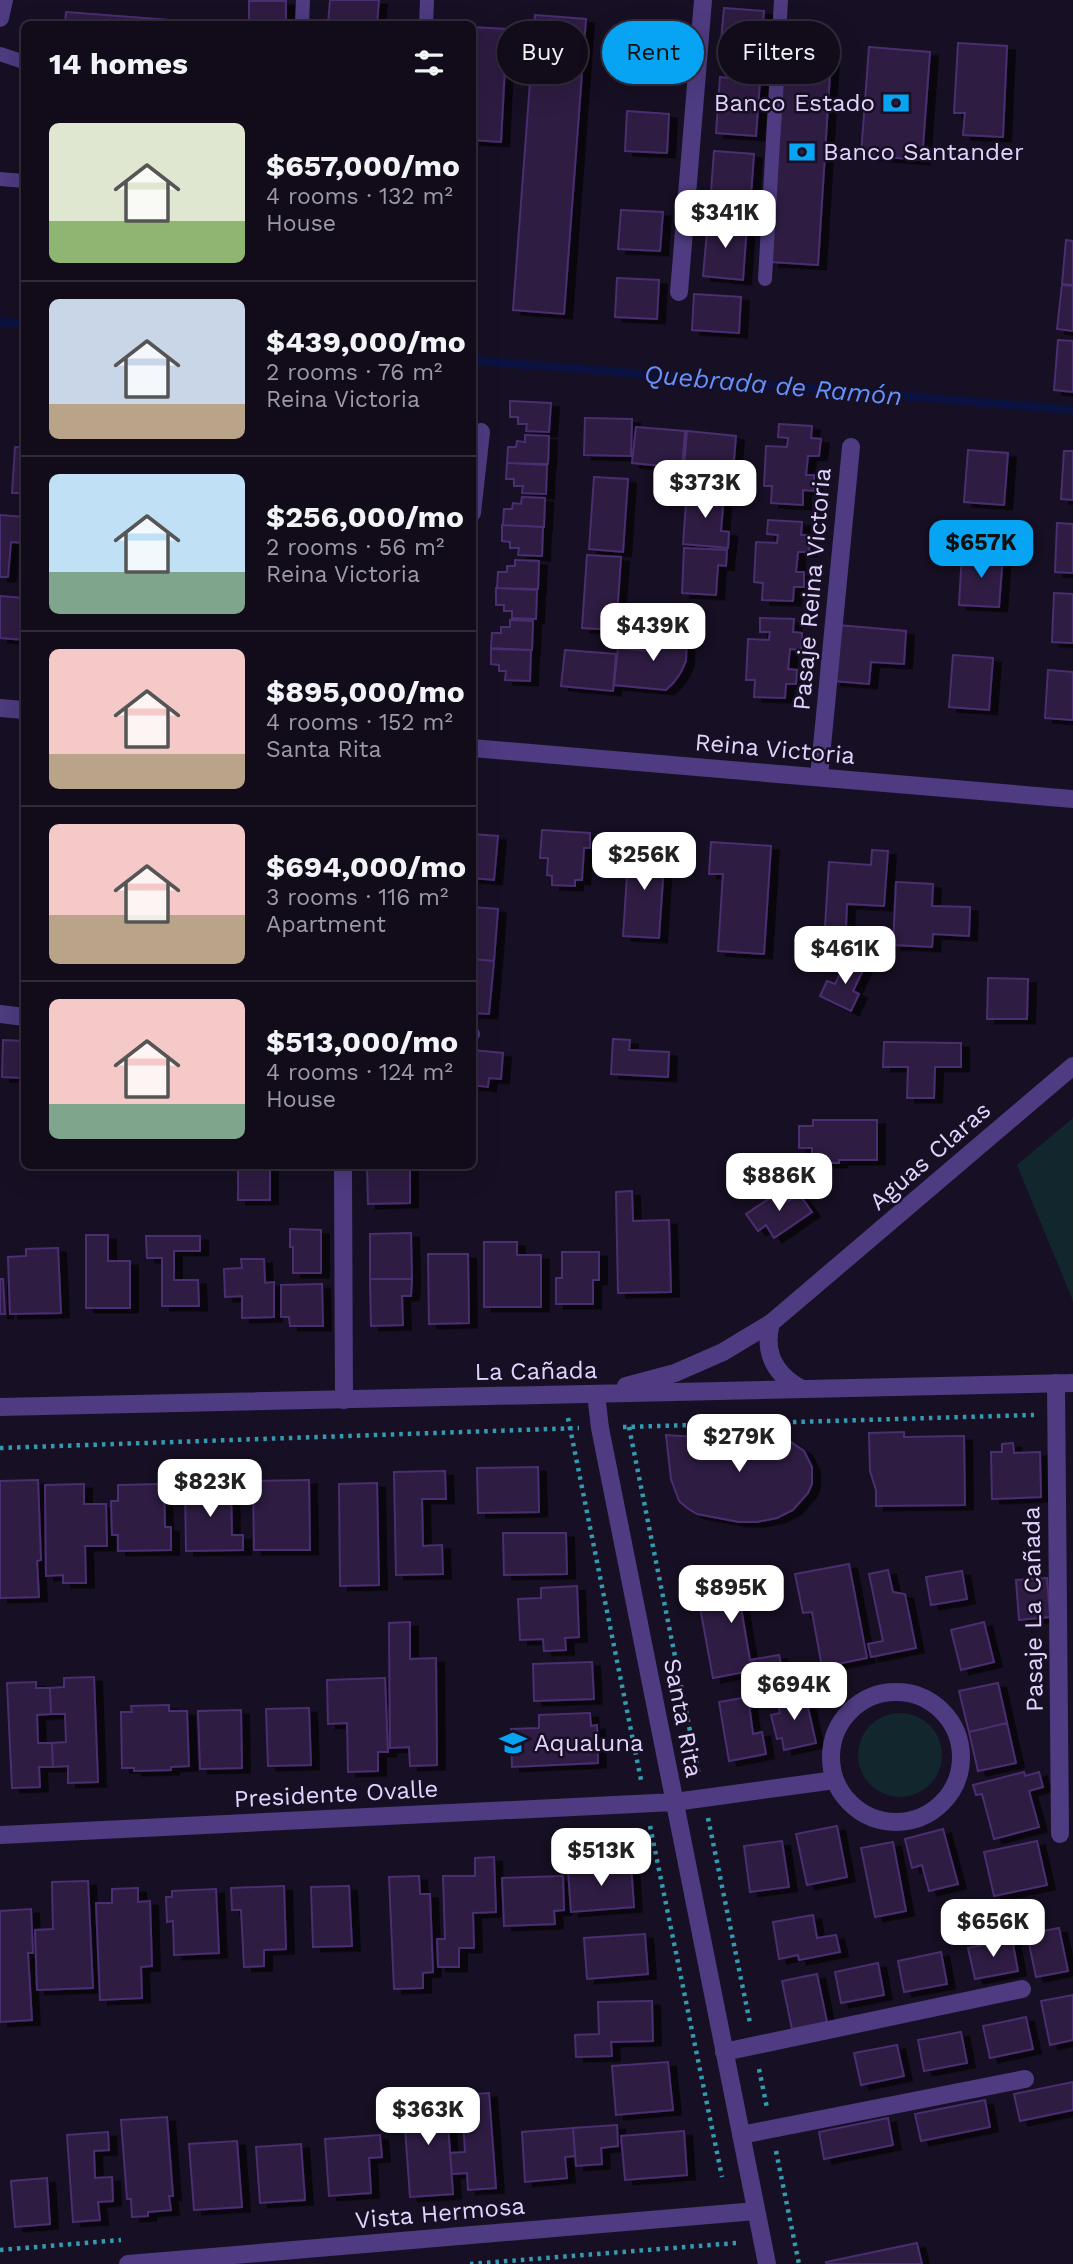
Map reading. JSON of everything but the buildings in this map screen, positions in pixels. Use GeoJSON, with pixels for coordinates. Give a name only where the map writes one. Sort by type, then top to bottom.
{"type":"FeatureCollection","features":[{"type":"Feature","properties":{"kind":"street"},"geometry":{"type":"LineString","coordinates":[[0,18],[4,0]]}},
{"type":"Feature","properties":{"kind":"street"},"geometry":{"type":"LineString","coordinates":[[679,292],[703,0]]}},
{"type":"Feature","properties":{"kind":"street"},"geometry":{"type":"LineString","coordinates":[[476,477],[481,432]]}},
{"type":"Feature","properties":{"kind":"street","name":"Pasaje Reina Victoria"},"geometry":{"type":"LineString","coordinates":[[819,777],[850,447]]}},
{"type":"Feature","properties":{"kind":"street"},"geometry":{"type":"LineString","coordinates":[[0,708],[21,710]]}},
{"type":"Feature","properties":{"kind":"street","name":"Reina Victoria"},"geometry":{"type":"LineString","coordinates":[[476,748],[1073,799]]}},
{"type":"Feature","properties":{"kind":"street"},"geometry":{"type":"LineString","coordinates":[[0,1014],[21,1017]]}},
{"type":"Feature","properties":{"kind":"street","name":"Aguas Claras"},"geometry":{"type":"LineString","coordinates":[[596,1394],[675,1373],[723,1352],[771,1323],[1073,1066]]}},
{"type":"Feature","properties":{"kind":"street"},"geometry":{"type":"LineString","coordinates":[[343,1169],[344,1399]]}},
{"type":"Feature","properties":{"kind":"street"},"geometry":{"type":"LineString","coordinates":[[771,1323],[768,1343],[774,1365],[781,1376],[803,1389]]}},
{"type":"Feature","properties":{"kind":"street","name":"La Cañada"},"geometry":{"type":"LineString","coordinates":[[0,1407],[1065,1383]]}},
{"type":"Feature","properties":{"kind":"street","name":"Pasaje La Cañada"},"geometry":{"type":"LineString","coordinates":[[1060,1834],[1056,1414],[1065,1383]]}},
{"type":"Feature","properties":{"kind":"street","name":"Santa Rita"},"geometry":{"type":"LineString","coordinates":[[596,1394],[600,1428],[767,2264]]}},
{"type":"Feature","properties":{"kind":"street"},"geometry":{"type":"LineString","coordinates":[[899,1691],[920,1695],[939,1706],[953,1723],[961,1743],[962,1765],[956,1786],[943,1803],[925,1816],[915,1819],[904,1822],[883,1821],[862,1813],[846,1799],[835,1780],[830,1759],[833,1738],[843,1718],[858,1703],[877,1693],[899,1691]]}},
{"type":"Feature","properties":{"kind":"street","name":"Presidente Ovalle"},"geometry":{"type":"LineString","coordinates":[[0,1835],[675,1802],[835,1780]]}},
{"type":"Feature","properties":{"kind":"street"},"geometry":{"type":"LineString","coordinates":[[724,2052],[1022,1989]]}},
{"type":"Feature","properties":{"kind":"street"},"geometry":{"type":"LineString","coordinates":[[741,2135],[1025,2079]]}},
{"type":"Feature","properties":{"kind":"street","name":"Vista Hermosa"},"geometry":{"type":"LineString","coordinates":[[128,2264],[756,2211]]}},
{"type":"Feature","properties":{"kind":"lane"},"geometry":{"type":"LineString","coordinates":[[302,21],[303,0]]}},
{"type":"Feature","properties":{"kind":"lane"},"geometry":{"type":"LineString","coordinates":[[426,21],[427,0]]}},
{"type":"Feature","properties":{"kind":"lane"},"geometry":{"type":"LineString","coordinates":[[765,278],[781,0]]}},
{"type":"Feature","properties":{"kind":"lane"},"geometry":{"type":"LineString","coordinates":[[0,54],[21,61]]}},
{"type":"Feature","properties":{"kind":"lane"},"geometry":{"type":"LineString","coordinates":[[0,179],[21,181]]}},
{"type":"Feature","properties":{"kind":"path"},"geometry":{"type":"LineString","coordinates":[[0,1448],[1056,1414]]}},
{"type":"Feature","properties":{"kind":"path"},"geometry":{"type":"LineString","coordinates":[[629,1427],[799,2264]]}},
{"type":"Feature","properties":{"kind":"path"},"geometry":{"type":"LineString","coordinates":[[470,2264],[736,2243]]}},
{"type":"Feature","properties":{"kind":"shaded area"},"geometry":{"type":"Polygon","coordinates":[[[1073,1118],[1073,1301],[1017,1165],[1073,1118]]]}},
{"type":"Feature","properties":{"kind":"shaded area"},"geometry":{"type":"Polygon","coordinates":[[[900,1713],[916,1716],[930,1725],[939,1739],[942,1755],[939,1771],[930,1785],[916,1794],[900,1797],[884,1794],[870,1785],[861,1771],[858,1755],[861,1739],[870,1725],[884,1716],[900,1713]]]}},
{"type":"Feature","properties":{"kind":"waterway","name":"Quebrada de Ramón"},"geometry":{"type":"LineString","coordinates":[[0,322],[21,324]]}},
{"type":"Feature","properties":{"kind":"waterway","name":"Quebrada de Ramón"},"geometry":{"type":"LineString","coordinates":[[476,360],[1073,410]]}},
{"type":"Feature","properties":{"kind":"place","name":"Banco Estado"},"geometry":{"type":"Point","coordinates":[896,103]}},
{"type":"Feature","properties":{"kind":"place","name":"Banco Santander"},"geometry":{"type":"Point","coordinates":[802,152]}},
{"type":"Feature","properties":{"kind":"place","name":"Aqualuna"},"geometry":{"type":"Point","coordinates":[513,1743]}}]}
